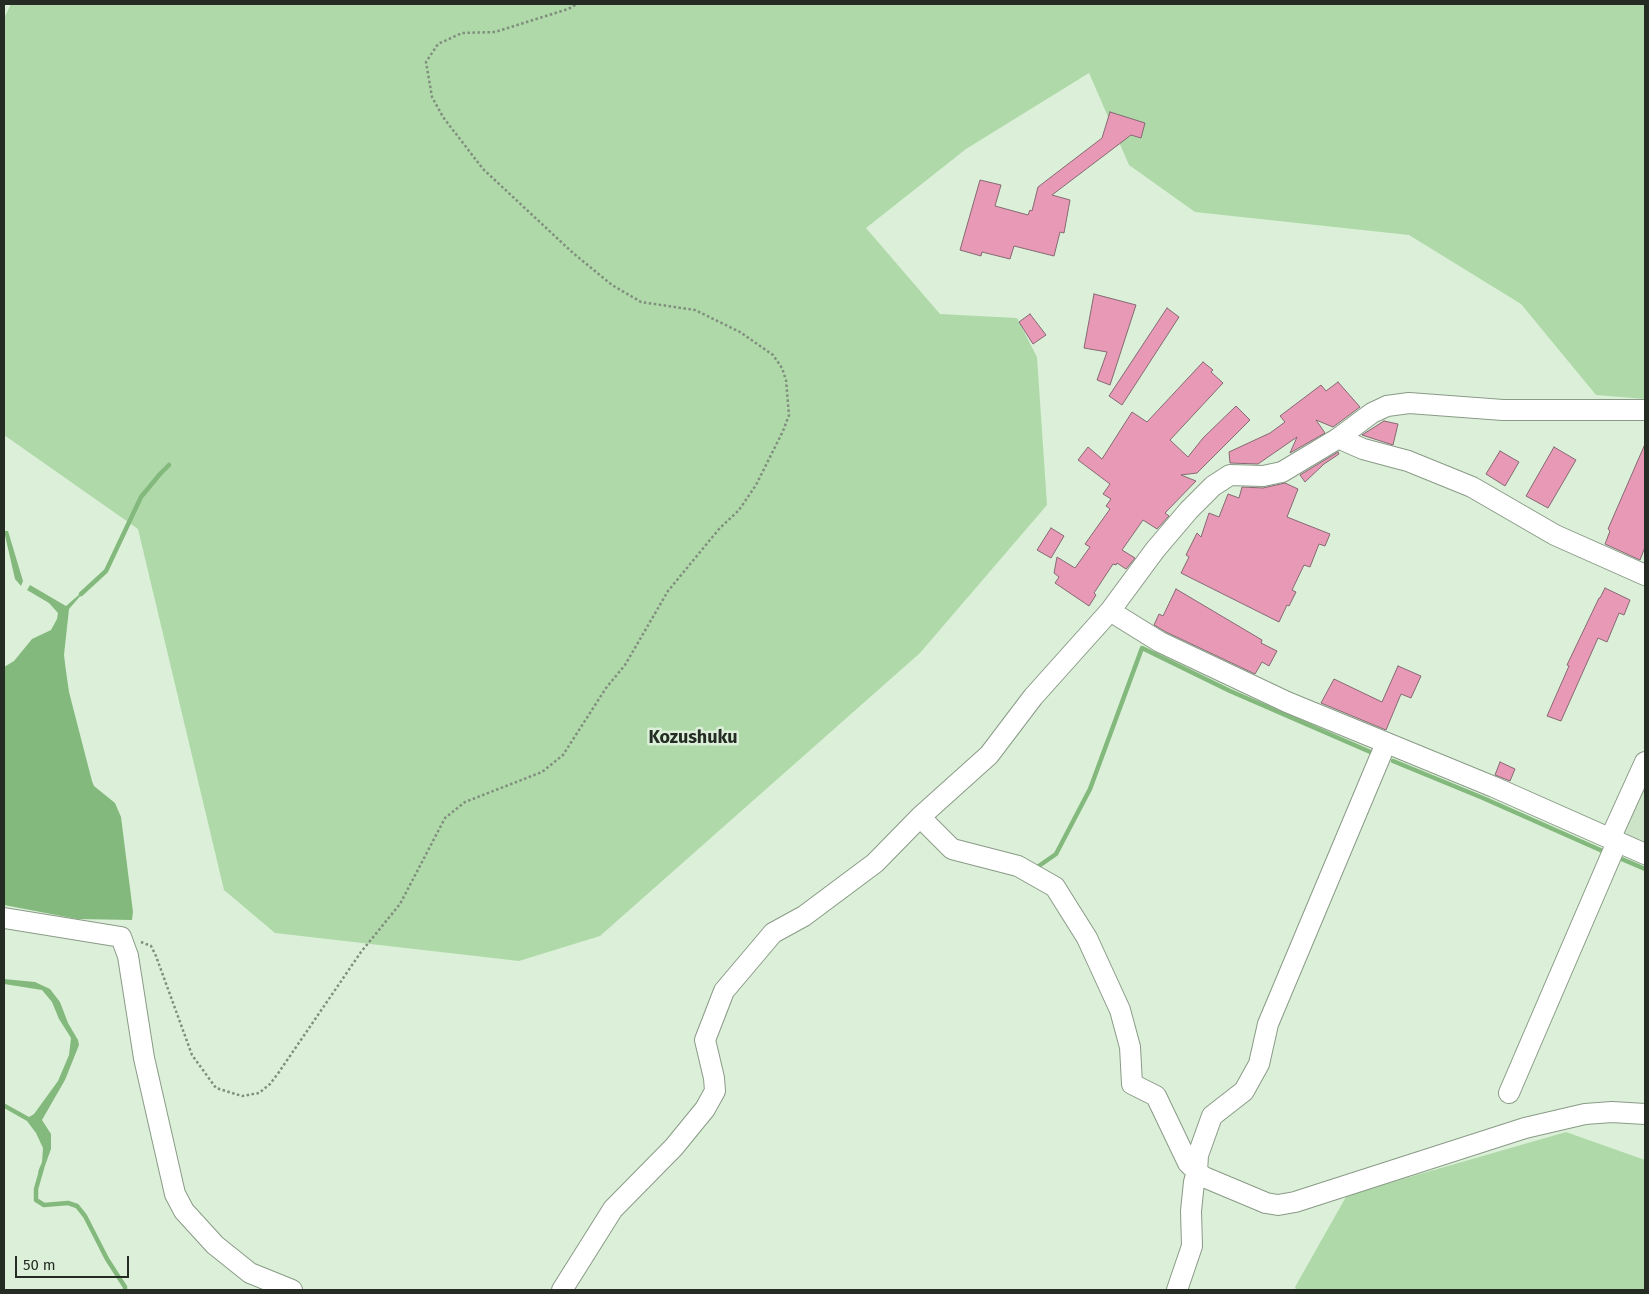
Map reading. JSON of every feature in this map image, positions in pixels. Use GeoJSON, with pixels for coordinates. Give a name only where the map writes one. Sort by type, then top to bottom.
{"type":"FeatureCollection","features":[{"type":"Feature","properties":{"kind":"street"},"geometry":{"type":"LineString","coordinates":[[562,1290],[613,1209],[674,1146],[705,1109],[715,1091],[714,1078],[705,1040],[724,991],[773,933],[804,916],[875,863],[920,818],[989,755],[1033,698],[1110,611],[1155,550],[1189,510],[1213,486],[1230,475],[1263,476],[1282,472],[1338,438],[1372,413],[1387,406],[1409,403],[1503,410],[1645,410]]}},
{"type":"Feature","properties":{"kind":"street"},"geometry":{"type":"LineString","coordinates":[[1338,438],[1363,449],[1408,461],[1472,487],[1555,535],[1645,575]]}},
{"type":"Feature","properties":{"kind":"street"},"geometry":{"type":"LineString","coordinates":[[1110,611],[1169,646],[1287,702],[1494,787],[1612,848],[1645,854]]}},
{"type":"Feature","properties":{"kind":"street"},"geometry":{"type":"LineString","coordinates":[[1177,1290],[1192,1246],[1191,1211],[1198,1155],[1212,1116],[1244,1091],[1259,1064],[1268,1024],[1386,742]]}},
{"type":"Feature","properties":{"kind":"street"},"geometry":{"type":"LineString","coordinates":[[1509,1093],[1612,848],[1645,762]]}},
{"type":"Feature","properties":{"kind":"street"},"geometry":{"type":"LineString","coordinates":[[920,818],[952,849],[1018,866],[1055,887],[1087,938],[1120,1010],[1130,1047],[1132,1084],[1156,1096],[1188,1163],[1197,1172],[1204,1177],[1266,1203],[1278,1205],[1295,1202],[1525,1128],[1585,1114],[1612,1112],[1645,1114]]}},
{"type":"Feature","properties":{"kind":"street"},"geometry":{"type":"LineString","coordinates":[[4,918],[121,937],[128,956],[144,1058],[160,1120],[175,1194],[184,1211],[215,1245],[250,1273],[292,1290]]}},
{"type":"Feature","properties":{"kind":"path"},"geometry":{"type":"LineString","coordinates":[[121,937],[141,941],[151,946],[192,1055],[216,1088],[242,1096],[259,1093],[270,1084],[279,1072],[361,952],[400,904],[446,818],[465,802],[542,772],[563,755],[606,688],[625,665],[668,591],[719,529],[739,510],[756,485],[783,431],[789,415],[786,380],[782,368],[773,355],[740,332],[695,310],[641,302],[612,285],[573,253],[483,169],[443,117],[432,97],[426,62],[438,44],[462,33],[495,32],[568,9],[577,4]]}},
{"type":"Feature","properties":{"kind":"shaded area"},"geometry":{"type":"Polygon","coordinates":[[[11,4],[1645,4],[1645,399],[1596,395],[1521,304],[1409,235],[1195,212],[1129,165],[1089,73],[966,149],[866,228],[940,314],[1017,318],[1037,357],[1047,505],[920,653],[600,936],[519,961],[275,933],[224,890],[138,529],[4,435],[4,18],[11,4]]]}},
{"type":"Feature","properties":{"kind":"shaded area"},"geometry":{"type":"Polygon","coordinates":[[[4,531],[8,531],[23,581],[21,586],[15,579],[4,531]]]}},
{"type":"Feature","properties":{"kind":"shaded area"},"geometry":{"type":"Polygon","coordinates":[[[30,585],[66,606],[89,586],[69,609],[64,655],[66,671],[69,692],[92,781],[94,786],[115,803],[121,817],[133,912],[132,920],[77,919],[4,905],[4,667],[14,661],[32,639],[51,630],[58,613],[49,603],[27,590],[30,585]]]}},
{"type":"Feature","properties":{"kind":"shaded area"},"geometry":{"type":"Polygon","coordinates":[[[1645,779],[1645,842],[1626,834],[1623,828],[1645,779]]]}},
{"type":"Feature","properties":{"kind":"shaded area"},"geometry":{"type":"Polygon","coordinates":[[[4,979],[35,982],[50,989],[60,1002],[79,1045],[65,1080],[42,1120],[51,1134],[51,1149],[42,1174],[38,1172],[42,1162],[43,1148],[36,1133],[27,1121],[4,1108],[4,1103],[29,1117],[34,1114],[58,1081],[69,1055],[71,1038],[59,1019],[52,1002],[42,990],[4,984],[4,979]]]}},
{"type":"Feature","properties":{"kind":"shaded area"},"geometry":{"type":"Polygon","coordinates":[[[1566,1132],[1645,1160],[1645,1290],[1296,1290],[1295,1287],[1347,1195],[1566,1132]]]}},
{"type":"Feature","properties":{"kind":"building"},"geometry":{"type":"Polygon","coordinates":[[[1110,112],[1145,123],[1141,138],[1131,135],[1052,195],[1070,200],[1064,233],[1060,232],[1054,256],[1014,246],[1010,259],[982,252],[981,256],[960,250],[980,180],[1001,185],[995,206],[1028,215],[1030,210],[1032,211],[1038,187],[1102,138],[1110,112]]]}},
{"type":"Feature","properties":{"kind":"building"},"geometry":{"type":"Polygon","coordinates":[[[1094,294],[1136,305],[1110,385],[1097,380],[1107,352],[1084,348],[1094,294]]]}},
{"type":"Feature","properties":{"kind":"building"},"geometry":{"type":"Polygon","coordinates":[[[1167,308],[1179,317],[1122,405],[1109,396],[1167,308]]]}},
{"type":"Feature","properties":{"kind":"building"},"geometry":{"type":"Polygon","coordinates":[[[1030,314],[1046,335],[1033,344],[1019,322],[1030,314]]]}},
{"type":"Feature","properties":{"kind":"building"},"geometry":{"type":"Polygon","coordinates":[[[1203,362],[1213,370],[1211,372],[1223,383],[1170,440],[1188,457],[1203,438],[1236,406],[1250,420],[1197,473],[1181,475],[1196,481],[1165,513],[1169,516],[1157,529],[1143,520],[1122,550],[1135,558],[1126,569],[1117,563],[1116,565],[1113,564],[1094,593],[1096,595],[1089,606],[1055,583],[1059,577],[1054,573],[1057,557],[1075,568],[1090,547],[1085,544],[1110,509],[1106,506],[1111,499],[1103,494],[1110,484],[1078,460],[1088,447],[1102,459],[1132,412],[1147,422],[1203,362]]]}},
{"type":"Feature","properties":{"kind":"building"},"geometry":{"type":"Polygon","coordinates":[[[1338,382],[1360,407],[1333,427],[1316,420],[1325,433],[1290,453],[1297,437],[1258,464],[1230,463],[1229,452],[1270,433],[1285,422],[1280,416],[1321,385],[1326,391],[1338,382]]]}},
{"type":"Feature","properties":{"kind":"building"},"geometry":{"type":"Polygon","coordinates":[[[1384,421],[1398,424],[1393,445],[1362,435],[1384,421]]]}},
{"type":"Feature","properties":{"kind":"building"},"geometry":{"type":"Polygon","coordinates":[[[1645,444],[1645,547],[1640,560],[1605,544],[1610,531],[1608,529],[1645,444]]]}},
{"type":"Feature","properties":{"kind":"building"},"geometry":{"type":"Polygon","coordinates":[[[1554,447],[1576,460],[1548,508],[1526,496],[1554,447]]]}},
{"type":"Feature","properties":{"kind":"building"},"geometry":{"type":"Polygon","coordinates":[[[1500,451],[1519,462],[1505,486],[1486,474],[1500,451]]]}},
{"type":"Feature","properties":{"kind":"building"},"geometry":{"type":"Polygon","coordinates":[[[1338,452],[1339,454],[1324,464],[1305,482],[1300,475],[1338,452]]]}},
{"type":"Feature","properties":{"kind":"building"},"geometry":{"type":"Polygon","coordinates":[[[1285,483],[1298,489],[1287,517],[1330,534],[1325,546],[1319,544],[1310,567],[1304,565],[1292,590],[1296,592],[1279,622],[1181,573],[1189,557],[1186,555],[1197,533],[1201,537],[1209,513],[1219,517],[1228,494],[1239,498],[1242,487],[1263,488],[1285,483]]]}},
{"type":"Feature","properties":{"kind":"building"},"geometry":{"type":"Polygon","coordinates":[[[1051,528],[1064,536],[1051,558],[1037,550],[1051,528]]]}},
{"type":"Feature","properties":{"kind":"building"},"geometry":{"type":"Polygon","coordinates":[[[1605,588],[1630,600],[1624,615],[1619,613],[1607,642],[1598,638],[1561,721],[1547,716],[1569,666],[1567,665],[1605,588]]]}},
{"type":"Feature","properties":{"kind":"building"},"geometry":{"type":"Polygon","coordinates":[[[1176,589],[1262,640],[1261,643],[1277,651],[1269,666],[1262,662],[1255,674],[1154,625],[1159,614],[1163,616],[1176,589]]]}},
{"type":"Feature","properties":{"kind":"building"},"geometry":{"type":"Polygon","coordinates":[[[1398,666],[1421,676],[1411,698],[1401,694],[1386,730],[1321,703],[1334,679],[1382,702],[1398,666]]]}},
{"type":"Feature","properties":{"kind":"building"},"geometry":{"type":"Polygon","coordinates":[[[1500,762],[1515,769],[1510,781],[1495,775],[1500,762]]]}},
{"type":"Feature","properties":{"kind":"waterway"},"geometry":{"type":"LineString","coordinates":[[81,594],[106,571],[141,497],[169,465]]}},
{"type":"Feature","properties":{"kind":"waterway"},"geometry":{"type":"LineString","coordinates":[[1036,868],[1056,854],[1090,789],[1142,648],[1230,691],[1375,754]]}},
{"type":"Feature","properties":{"kind":"waterway"},"geometry":{"type":"LineString","coordinates":[[1393,761],[1483,798],[1607,853]]}},
{"type":"Feature","properties":{"kind":"waterway"},"geometry":{"type":"LineString","coordinates":[[1617,857],[1645,869]]}},
{"type":"Feature","properties":{"kind":"waterway"},"geometry":{"type":"LineString","coordinates":[[42,1168],[36,1189],[36,1200],[44,1205],[68,1203],[77,1206],[85,1216],[125,1290]]}},
{"type":"Feature","properties":{"kind":"district","name":"Kozushuku"},"geometry":{"type":"Point","coordinates":[693,738]}}]}
